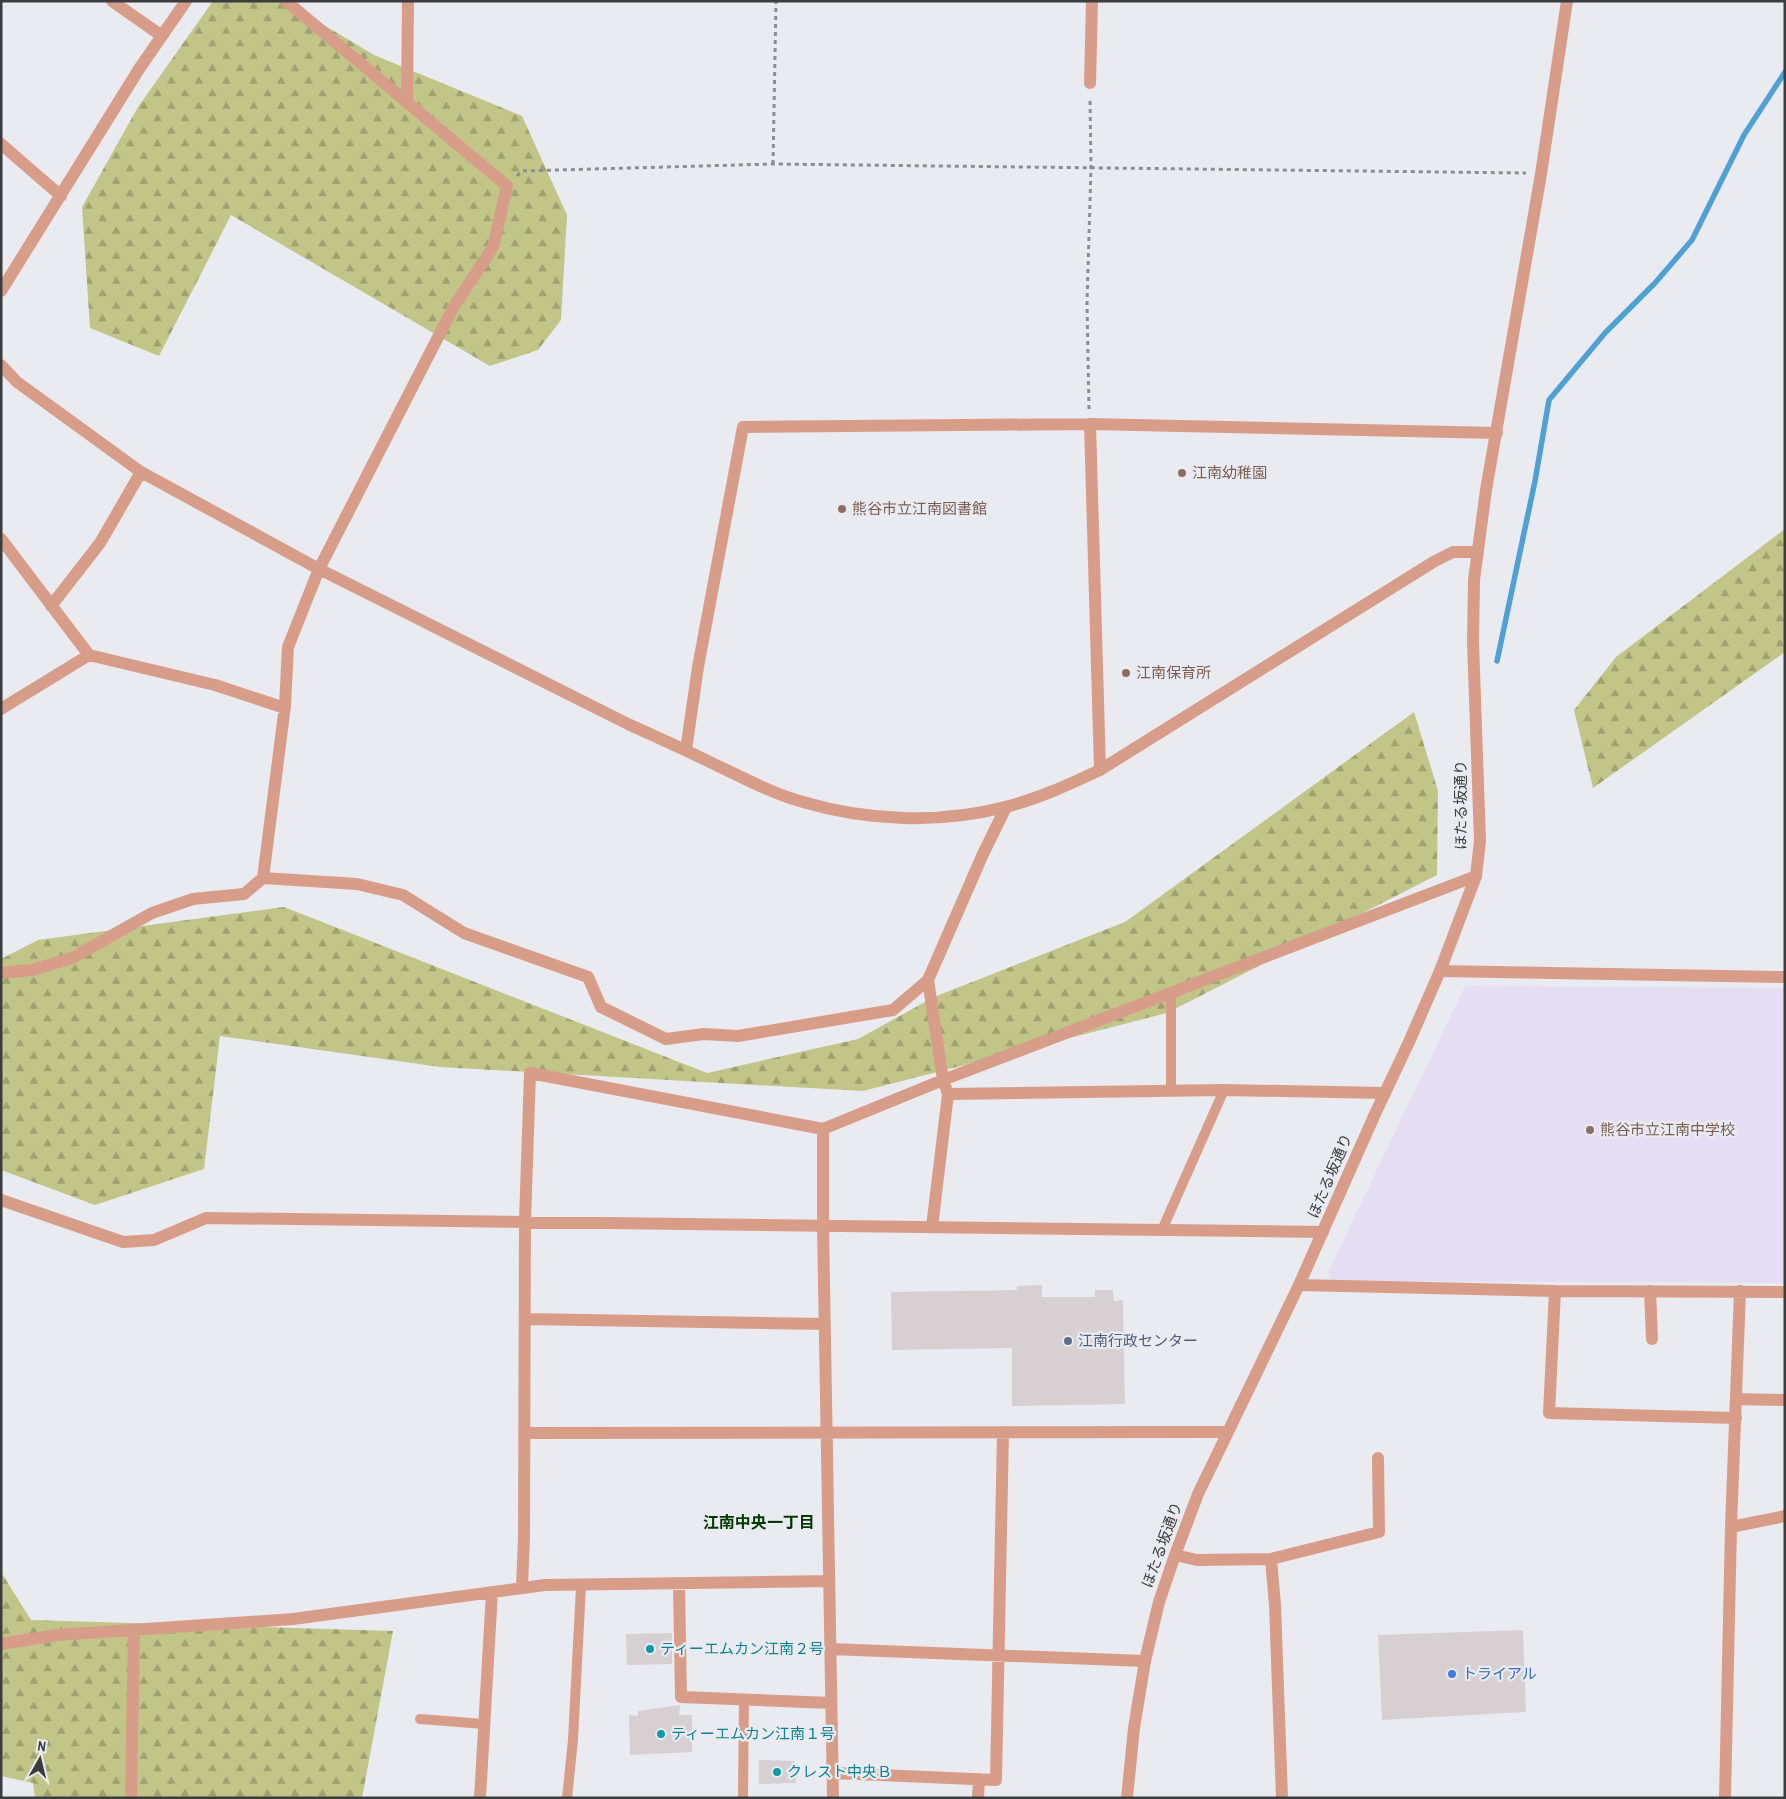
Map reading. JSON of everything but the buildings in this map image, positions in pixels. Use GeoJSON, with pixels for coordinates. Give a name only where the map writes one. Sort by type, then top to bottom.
{"type":"FeatureCollection","features":[{"type":"Feature","properties":{"kind":"street"},"geometry":{"type":"LineString","coordinates":[[112,1],[162,36]]}},
{"type":"Feature","properties":{"kind":"street"},"geometry":{"type":"LineString","coordinates":[[1,291],[139,69],[186,1]]}},
{"type":"Feature","properties":{"kind":"street"},"geometry":{"type":"LineString","coordinates":[[1,974],[32,970],[72,958],[152,913],[193,899],[244,894],[263,878],[285,706],[288,647],[319,569],[453,308],[493,246],[506,186],[286,1]]}},
{"type":"Feature","properties":{"kind":"street"},"geometry":{"type":"LineString","coordinates":[[407,102],[408,1]]}},
{"type":"Feature","properties":{"kind":"street"},"geometry":{"type":"LineString","coordinates":[[1090,83],[1092,1]]}},
{"type":"Feature","properties":{"kind":"street","name":"ほたる坂通り"},"geometry":{"type":"LineString","coordinates":[[1127,1798],[1134,1728],[1144,1661],[1159,1602],[1198,1494],[1324,1232],[1440,971],[1476,876],[1480,841],[1473,642],[1474,580],[1486,490],[1541,174],[1567,1]]}},
{"type":"Feature","properties":{"kind":"street"},"geometry":{"type":"LineString","coordinates":[[1,144],[61,196]]}},
{"type":"Feature","properties":{"kind":"street"},"geometry":{"type":"LineString","coordinates":[[1,365],[17,382],[141,472],[319,569],[630,725],[759,786],[801,802],[837,811],[894,817],[927,818],[974,813],[1006,807],[1066,786],[1100,770],[1435,561],[1453,552],[1478,552]]}},
{"type":"Feature","properties":{"kind":"street"},"geometry":{"type":"LineString","coordinates":[[686,750],[698,667],[743,427],[1090,424],[1497,433]]}},
{"type":"Feature","properties":{"kind":"street"},"geometry":{"type":"LineString","coordinates":[[1090,424],[1100,770]]}},
{"type":"Feature","properties":{"kind":"street"},"geometry":{"type":"LineString","coordinates":[[51,606],[100,543],[141,472]]}},
{"type":"Feature","properties":{"kind":"street"},"geometry":{"type":"LineString","coordinates":[[1,539],[89,655],[215,685],[285,708],[285,706]]}},
{"type":"Feature","properties":{"kind":"street"},"geometry":{"type":"LineString","coordinates":[[1,708],[89,655]]}},
{"type":"Feature","properties":{"kind":"street"},"geometry":{"type":"LineString","coordinates":[[263,878],[357,884],[403,895],[464,933],[588,977],[601,1007],[666,1039],[704,1034],[738,1036],[892,1010],[928,980],[983,854],[1006,807]]}},
{"type":"Feature","properties":{"kind":"street"},"geometry":{"type":"LineString","coordinates":[[522,1588],[525,1221],[530,1073],[823,1129],[943,1080],[1476,876]]}},
{"type":"Feature","properties":{"kind":"street"},"geometry":{"type":"LineString","coordinates":[[1440,971],[1785,977]]}},
{"type":"Feature","properties":{"kind":"street"},"geometry":{"type":"LineString","coordinates":[[928,980],[943,1080],[948,1094],[932,1227]]}},
{"type":"Feature","properties":{"kind":"street"},"geometry":{"type":"LineString","coordinates":[[948,1094],[1224,1090],[1385,1093]]}},
{"type":"Feature","properties":{"kind":"street"},"geometry":{"type":"LineString","coordinates":[[823,1129],[824,1324],[833,1798]]}},
{"type":"Feature","properties":{"kind":"street"},"geometry":{"type":"LineString","coordinates":[[1,1200],[123,1242],[154,1240],[206,1218],[1324,1232]]}},
{"type":"Feature","properties":{"kind":"street"},"geometry":{"type":"LineString","coordinates":[[1299,1285],[1555,1291],[1785,1292]]}},
{"type":"Feature","properties":{"kind":"street"},"geometry":{"type":"LineString","coordinates":[[1555,1291],[1548,1413],[1736,1418]]}},
{"type":"Feature","properties":{"kind":"street"},"geometry":{"type":"LineString","coordinates":[[1650,1291],[1652,1339]]}},
{"type":"Feature","properties":{"kind":"street"},"geometry":{"type":"LineString","coordinates":[[1725,1798],[1731,1527],[1740,1291]]}},
{"type":"Feature","properties":{"kind":"street"},"geometry":{"type":"LineString","coordinates":[[525,1319],[824,1324]]}},
{"type":"Feature","properties":{"kind":"street"},"geometry":{"type":"LineString","coordinates":[[1736,1399],[1785,1400]]}},
{"type":"Feature","properties":{"kind":"street"},"geometry":{"type":"LineString","coordinates":[[832,1773],[996,1780],[1003,1432]]}},
{"type":"Feature","properties":{"kind":"street"},"geometry":{"type":"LineString","coordinates":[[524,1433],[1227,1432]]}},
{"type":"Feature","properties":{"kind":"street"},"geometry":{"type":"LineString","coordinates":[[1175,1555],[1197,1560],[1271,1559],[1379,1532],[1378,1458]]}},
{"type":"Feature","properties":{"kind":"street"},"geometry":{"type":"LineString","coordinates":[[1731,1527],[1785,1516]]}},
{"type":"Feature","properties":{"kind":"street"},"geometry":{"type":"LineString","coordinates":[[1271,1559],[1275,1605],[1282,1798]]}},
{"type":"Feature","properties":{"kind":"street"},"geometry":{"type":"LineString","coordinates":[[1,1644],[57,1636],[293,1619],[545,1586],[829,1581]]}},
{"type":"Feature","properties":{"kind":"street"},"geometry":{"type":"LineString","coordinates":[[678,1584],[681,1697],[831,1703]]}},
{"type":"Feature","properties":{"kind":"street"},"geometry":{"type":"LineString","coordinates":[[480,1798],[492,1592]]}},
{"type":"Feature","properties":{"kind":"street"},"geometry":{"type":"LineString","coordinates":[[131,1798],[134,1630]]}},
{"type":"Feature","properties":{"kind":"street"},"geometry":{"type":"LineString","coordinates":[[830,1649],[1144,1661]]}},
{"type":"Feature","properties":{"kind":"street"},"geometry":{"type":"LineString","coordinates":[[978,1798],[979,1779]]}},
{"type":"Feature","properties":{"kind":"lane"},"geometry":{"type":"LineString","coordinates":[[1171,993],[1171,1091]]}},
{"type":"Feature","properties":{"kind":"lane"},"geometry":{"type":"LineString","coordinates":[[1162,1230],[1224,1090]]}},
{"type":"Feature","properties":{"kind":"lane"},"geometry":{"type":"LineString","coordinates":[[567,1798],[581,1586]]}},
{"type":"Feature","properties":{"kind":"lane"},"geometry":{"type":"LineString","coordinates":[[743,1798],[744,1699]]}},
{"type":"Feature","properties":{"kind":"lane"},"geometry":{"type":"LineString","coordinates":[[420,1719],[484,1724]]}},
{"type":"Feature","properties":{"kind":"path"},"geometry":{"type":"LineString","coordinates":[[773,164],[776,1]]}},
{"type":"Feature","properties":{"kind":"path"},"geometry":{"type":"LineString","coordinates":[[1090,83],[1091,168],[1087,303],[1090,424]]}},
{"type":"Feature","properties":{"kind":"path"},"geometry":{"type":"LineString","coordinates":[[506,186],[522,171],[773,164],[1541,174]]}},
{"type":"Feature","properties":{"kind":"shaded area","name":"熊谷市立江南中学校"},"geometry":{"type":"Polygon","coordinates":[[[1465,986],[1785,988],[1785,1283],[1332,1281],[1328,1272],[1465,986]]]}},
{"type":"Feature","properties":{"kind":"green space"},"geometry":{"type":"Polygon","coordinates":[[[213,1],[284,1],[374,55],[522,116],[567,215],[561,320],[538,350],[490,366],[231,215],[159,356],[90,328],[82,207],[138,107],[213,1]]]}},
{"type":"Feature","properties":{"kind":"green space"},"geometry":{"type":"Polygon","coordinates":[[[1785,529],[1785,652],[1593,788],[1574,710],[1616,657],[1785,529]]]}},
{"type":"Feature","properties":{"kind":"green space"},"geometry":{"type":"Polygon","coordinates":[[[1414,712],[1438,791],[1437,875],[1167,1013],[863,1091],[440,1067],[220,1036],[204,1169],[95,1205],[1,1170],[1,959],[38,940],[284,907],[707,1073],[858,1039],[934,997],[1125,922],[1414,712]]]}},
{"type":"Feature","properties":{"kind":"green space"},"geometry":{"type":"Polygon","coordinates":[[[1,1572],[31,1620],[393,1631],[362,1798],[35,1798],[33,1783],[1,1776],[1,1572]]]}},
{"type":"Feature","properties":{"kind":"waterway"},"geometry":{"type":"LineString","coordinates":[[1497,661],[1535,481],[1549,400],[1605,333],[1655,283],[1692,240],[1744,135],[1785,72]]}},
{"type":"Feature","properties":{"kind":"place","name":"江南幼稚園"},"geometry":{"type":"Point","coordinates":[1182,473]}},
{"type":"Feature","properties":{"kind":"place","name":"熊谷市立江南図書館"},"geometry":{"type":"Point","coordinates":[842,509]}},
{"type":"Feature","properties":{"kind":"place","name":"江南保育所"},"geometry":{"type":"Point","coordinates":[1126,673]}},
{"type":"Feature","properties":{"kind":"place","name":"熊谷市立江南中学校"},"geometry":{"type":"Point","coordinates":[1590,1130]}},
{"type":"Feature","properties":{"kind":"place","name":"江南行政センター"},"geometry":{"type":"Point","coordinates":[1068,1341]}},
{"type":"Feature","properties":{"kind":"place","name":"ティーエムカン江南２号"},"geometry":{"type":"Point","coordinates":[650,1649]}},
{"type":"Feature","properties":{"kind":"place","name":"トライアル"},"geometry":{"type":"Point","coordinates":[1452,1674]}},
{"type":"Feature","properties":{"kind":"place","name":"ティーエムカン江南１号"},"geometry":{"type":"Point","coordinates":[661,1734]}},
{"type":"Feature","properties":{"kind":"place","name":"クレスト中央Ｂ"},"geometry":{"type":"Point","coordinates":[777,1772]}},
{"type":"Feature","properties":{"kind":"district","name":"江南中央一丁目"},"geometry":{"type":"Point","coordinates":[759,1522]}}]}
